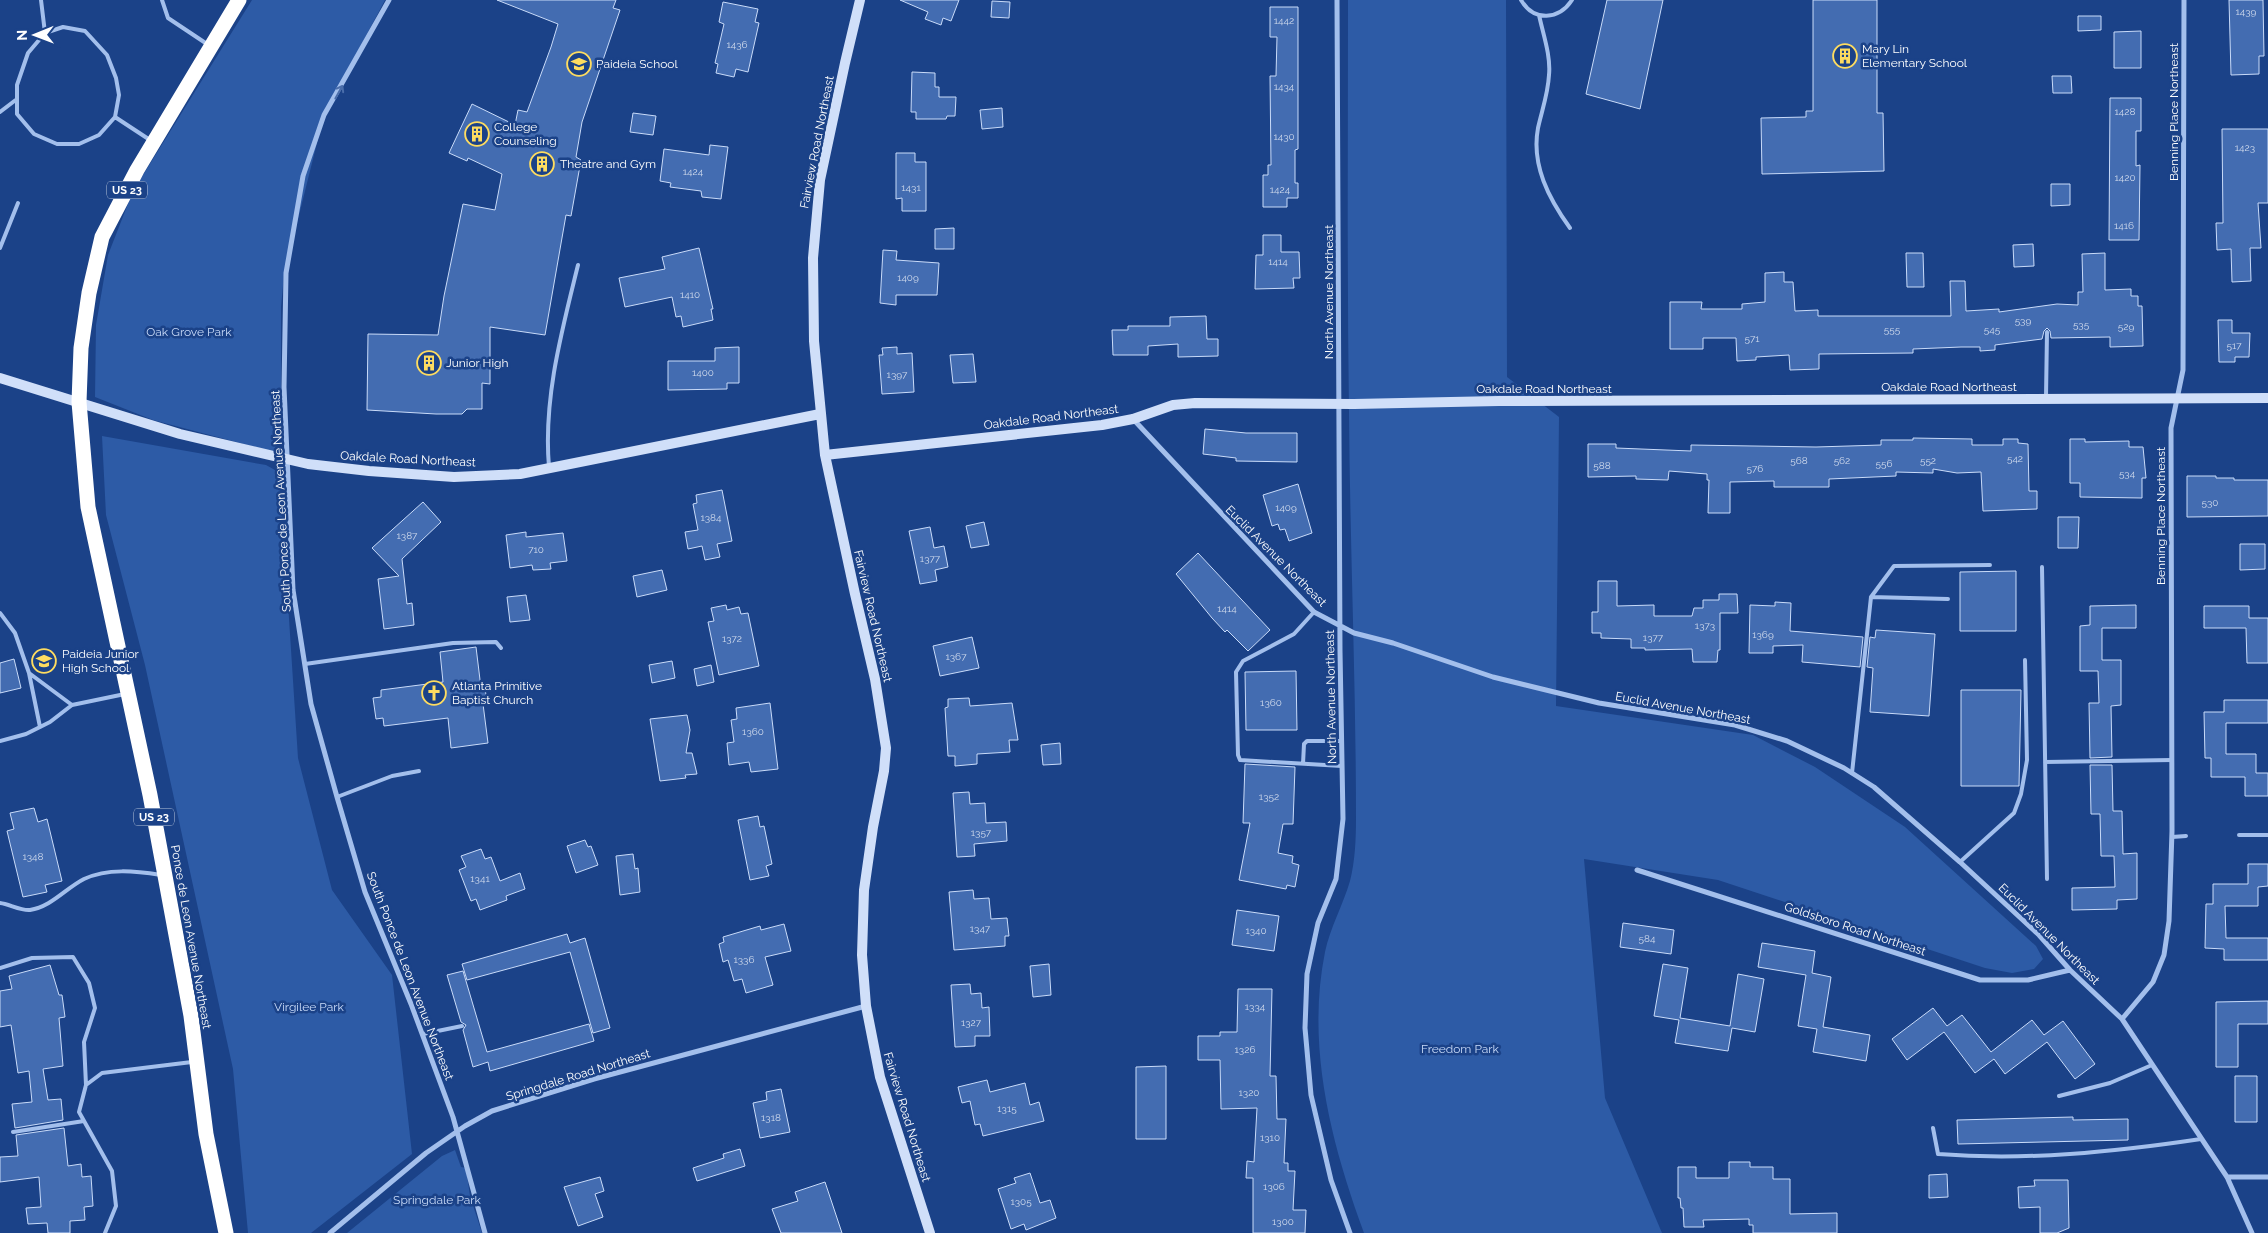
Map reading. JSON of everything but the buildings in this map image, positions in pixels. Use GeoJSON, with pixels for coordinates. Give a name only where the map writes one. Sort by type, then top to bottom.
{"type":"FeatureCollection","features":[{"type":"Feature","properties":{"kind":"highway","name":"Ponce de Leon Avenue Northeast"},"geometry":{"type":"LineString","coordinates":[[226,1233],[206,1134],[191,1016],[150,795],[88,507],[79,402],[81,348],[89,293],[102,237],[154,142],[239,0]]}},
{"type":"Feature","properties":{"kind":"street","name":"South Ponce de Leon Avenue Northeast"},"geometry":{"type":"LineString","coordinates":[[389,0],[324,115],[303,176],[286,273],[284,387],[294,590],[311,704],[336,797],[365,892],[423,1034],[457,1131],[485,1233]]}},
{"type":"Feature","properties":{"kind":"street","name":"Fairview Road Northeast"},"geometry":{"type":"LineString","coordinates":[[860,0],[826,151],[815,220],[814,341],[820,414],[826,455],[855,594],[876,679],[886,748],[884,771],[873,827],[864,890],[862,955],[866,1006],[880,1077],[930,1233]]}},
{"type":"Feature","properties":{"kind":"street","name":"North Avenue Northeast"},"geometry":{"type":"LineString","coordinates":[[1337,0],[1340,626],[1343,819],[1336,879],[1318,923],[1306,974],[1305,1028],[1311,1095],[1331,1180],[1350,1233]]}},
{"type":"Feature","properties":{"kind":"street","name":"Benning Place Northeast"},"geometry":{"type":"LineString","coordinates":[[2122,1019],[2153,982],[2164,955],[2169,921],[2172,836],[2170,428],[2184,370],[2184,0]]}},
{"type":"Feature","properties":{"kind":"street","name":"Oakdale Road Northeast"},"geometry":{"type":"LineString","coordinates":[[0,378],[180,434],[286,458],[338,468],[454,476],[520,474],[550,469],[820,414]]}},
{"type":"Feature","properties":{"kind":"street","name":"Oakdale Road Northeast"},"geometry":{"type":"LineString","coordinates":[[826,455],[1102,425],[1134,419],[1173,405],[1195,403],[1340,404],[1519,401],[2268,398]]}},
{"type":"Feature","properties":{"kind":"street","name":"Euclid Avenue Northeast"},"geometry":{"type":"LineString","coordinates":[[1134,419],[1314,612],[1354,633],[1393,643],[1493,677],[1599,703],[1734,725],[1787,741],[1852,773],[1874,787],[1960,862],[2039,935],[2070,970],[2122,1019],[2226,1177],[2252,1233]]}},
{"type":"Feature","properties":{"kind":"street","name":"Goldsboro Road Northeast"},"geometry":{"type":"LineString","coordinates":[[1637,870],[1980,980],[2028,980],[2070,970]]}},
{"type":"Feature","properties":{"kind":"street","name":"Springdale Road Northeast"},"geometry":{"type":"LineString","coordinates":[[330,1233],[405,1170],[457,1131],[492,1111],[537,1096],[866,1006]]}},
{"type":"Feature","properties":{"kind":"street"},"geometry":{"type":"LineString","coordinates":[[2226,1177],[2268,1178]]}},
{"type":"Feature","properties":{"kind":"lane"},"geometry":{"type":"LineString","coordinates":[[41,0],[45,34]]}},
{"type":"Feature","properties":{"kind":"lane"},"geometry":{"type":"LineString","coordinates":[[162,0],[168,18],[211,47]]}},
{"type":"Feature","properties":{"kind":"lane"},"geometry":{"type":"LineString","coordinates":[[1521,0],[1525,7],[1545,17],[1557,15],[1566,9],[1572,0]]}},
{"type":"Feature","properties":{"kind":"lane"},"geometry":{"type":"LineString","coordinates":[[1539,15],[1550,74],[1546,103],[1538,128],[1536,146],[1540,170],[1552,204],[1570,228]]}},
{"type":"Feature","properties":{"kind":"lane"},"geometry":{"type":"LineString","coordinates":[[63,27],[85,32],[107,55],[116,78],[119,95],[115,117],[99,135],[79,144],[57,144],[34,134],[17,114],[17,99],[17,85],[28,53],[45,34],[63,27]]}},
{"type":"Feature","properties":{"kind":"lane"},"geometry":{"type":"LineString","coordinates":[[0,112],[17,99]]}},
{"type":"Feature","properties":{"kind":"lane"},"geometry":{"type":"LineString","coordinates":[[115,117],[154,142]]}},
{"type":"Feature","properties":{"kind":"lane"},"geometry":{"type":"LineString","coordinates":[[0,248],[18,203]]}},
{"type":"Feature","properties":{"kind":"lane"},"geometry":{"type":"LineString","coordinates":[[550,469],[547,435],[550,405],[561,331],[578,265]]}},
{"type":"Feature","properties":{"kind":"lane"},"geometry":{"type":"LineString","coordinates":[[2046,400],[2047,332]]}},
{"type":"Feature","properties":{"kind":"lane"},"geometry":{"type":"LineString","coordinates":[[1852,773],[1871,596],[1894,566],[1990,566]]}},
{"type":"Feature","properties":{"kind":"lane"},"geometry":{"type":"LineString","coordinates":[[2042,567],[2047,879]]}},
{"type":"Feature","properties":{"kind":"lane"},"geometry":{"type":"LineString","coordinates":[[1871,596],[1948,599]]}},
{"type":"Feature","properties":{"kind":"lane"},"geometry":{"type":"LineString","coordinates":[[1314,612],[1294,634],[1243,661],[1236,672],[1238,755],[1240,760],[1342,766]]}},
{"type":"Feature","properties":{"kind":"lane"},"geometry":{"type":"LineString","coordinates":[[0,613],[16,633],[29,673],[40,727]]}},
{"type":"Feature","properties":{"kind":"lane"},"geometry":{"type":"LineString","coordinates":[[305,664],[453,643],[496,642],[501,648]]}},
{"type":"Feature","properties":{"kind":"lane"},"geometry":{"type":"LineString","coordinates":[[1960,862],[2014,813],[2021,794],[2027,760],[2026,660]]}},
{"type":"Feature","properties":{"kind":"lane"},"geometry":{"type":"LineString","coordinates":[[29,673],[72,705]]}},
{"type":"Feature","properties":{"kind":"lane"},"geometry":{"type":"LineString","coordinates":[[0,741],[26,734],[50,722],[72,705],[128,693]]}},
{"type":"Feature","properties":{"kind":"lane"},"geometry":{"type":"LineString","coordinates":[[1303,764],[1304,744],[1307,741],[1341,741]]}},
{"type":"Feature","properties":{"kind":"lane"},"geometry":{"type":"LineString","coordinates":[[2045,762],[2172,760]]}},
{"type":"Feature","properties":{"kind":"lane"},"geometry":{"type":"LineString","coordinates":[[336,797],[392,776],[419,771]]}},
{"type":"Feature","properties":{"kind":"lane"},"geometry":{"type":"LineString","coordinates":[[2239,835],[2268,835]]}},
{"type":"Feature","properties":{"kind":"lane"},"geometry":{"type":"LineString","coordinates":[[2172,836],[2186,836]]}},
{"type":"Feature","properties":{"kind":"lane"},"geometry":{"type":"LineString","coordinates":[[0,903],[28,910],[43,906],[83,879],[102,873],[125,871],[165,876]]}},
{"type":"Feature","properties":{"kind":"lane"},"geometry":{"type":"LineString","coordinates":[[0,968],[32,958],[73,957],[89,983],[95,1008],[84,1042],[86,1085],[79,1112],[112,1171],[116,1206],[105,1233]]}},
{"type":"Feature","properties":{"kind":"lane"},"geometry":{"type":"LineString","coordinates":[[423,1034],[462,1026]]}},
{"type":"Feature","properties":{"kind":"lane"},"geometry":{"type":"LineString","coordinates":[[86,1085],[102,1073],[197,1061]]}},
{"type":"Feature","properties":{"kind":"lane"},"geometry":{"type":"LineString","coordinates":[[2059,1096],[2110,1083],[2152,1065]]}},
{"type":"Feature","properties":{"kind":"lane"},"geometry":{"type":"LineString","coordinates":[[13,1132],[84,1121]]}},
{"type":"Feature","properties":{"kind":"lane"},"geometry":{"type":"LineString","coordinates":[[1933,1128],[1938,1154],[1978,1157],[2078,1154],[2201,1139]]}},
{"type":"Feature","properties":{"kind":"green space","name":"Oak Grove Park"},"geometry":{"type":"Polygon","coordinates":[[[252,0],[385,0],[324,115],[284,275],[281,307],[281,454],[153,420],[95,397],[96,325],[108,255],[133,191],[252,0]]]}},
{"type":"Feature","properties":{"kind":"green space","name":"Freedom Park"},"geometry":{"type":"Polygon","coordinates":[[[1348,0],[1506,0],[1507,377],[1559,417],[1556,706],[1753,735],[1815,767],[1905,827],[2036,946],[2043,959],[2034,969],[2012,973],[1985,968],[1718,880],[1584,859],[1605,1098],[1662,1233],[1364,1233],[1332,1130],[1320,1059],[1318,1023],[1320,988],[1327,943],[1352,874],[1356,827],[1348,361],[1348,0]]]}},
{"type":"Feature","properties":{"kind":"green space","name":"Virgilee Park"},"geometry":{"type":"Polygon","coordinates":[[[102,436],[266,465],[275,470],[280,479],[298,758],[332,890],[392,975],[412,1154],[311,1233],[248,1233],[233,1069],[145,665],[106,515],[102,436]]]}},
{"type":"Feature","properties":{"kind":"green space","name":"Springdale Park"},"geometry":{"type":"Polygon","coordinates":[[[455,1150],[461,1167],[466,1168],[470,1196],[482,1233],[347,1233],[442,1156],[455,1150]]]}},
{"type":"Feature","properties":{"kind":"place","name":"Mary Lin Elementary School"},"geometry":{"type":"Point","coordinates":[1845,56]}},
{"type":"Feature","properties":{"kind":"place","name":"Paideia School"},"geometry":{"type":"Point","coordinates":[579,64]}},
{"type":"Feature","properties":{"kind":"place","name":"College Counseling"},"geometry":{"type":"Point","coordinates":[477,134]}},
{"type":"Feature","properties":{"kind":"place","name":"Theatre and Gym"},"geometry":{"type":"Point","coordinates":[542,164]}},
{"type":"Feature","properties":{"kind":"place","name":"Junior High"},"geometry":{"type":"Point","coordinates":[429,363]}},
{"type":"Feature","properties":{"kind":"place","name":"Paideia Junior High School"},"geometry":{"type":"Point","coordinates":[44,661]}},
{"type":"Feature","properties":{"kind":"place","name":"Atlanta Primitive Baptist Church"},"geometry":{"type":"Point","coordinates":[434,693]}}]}
